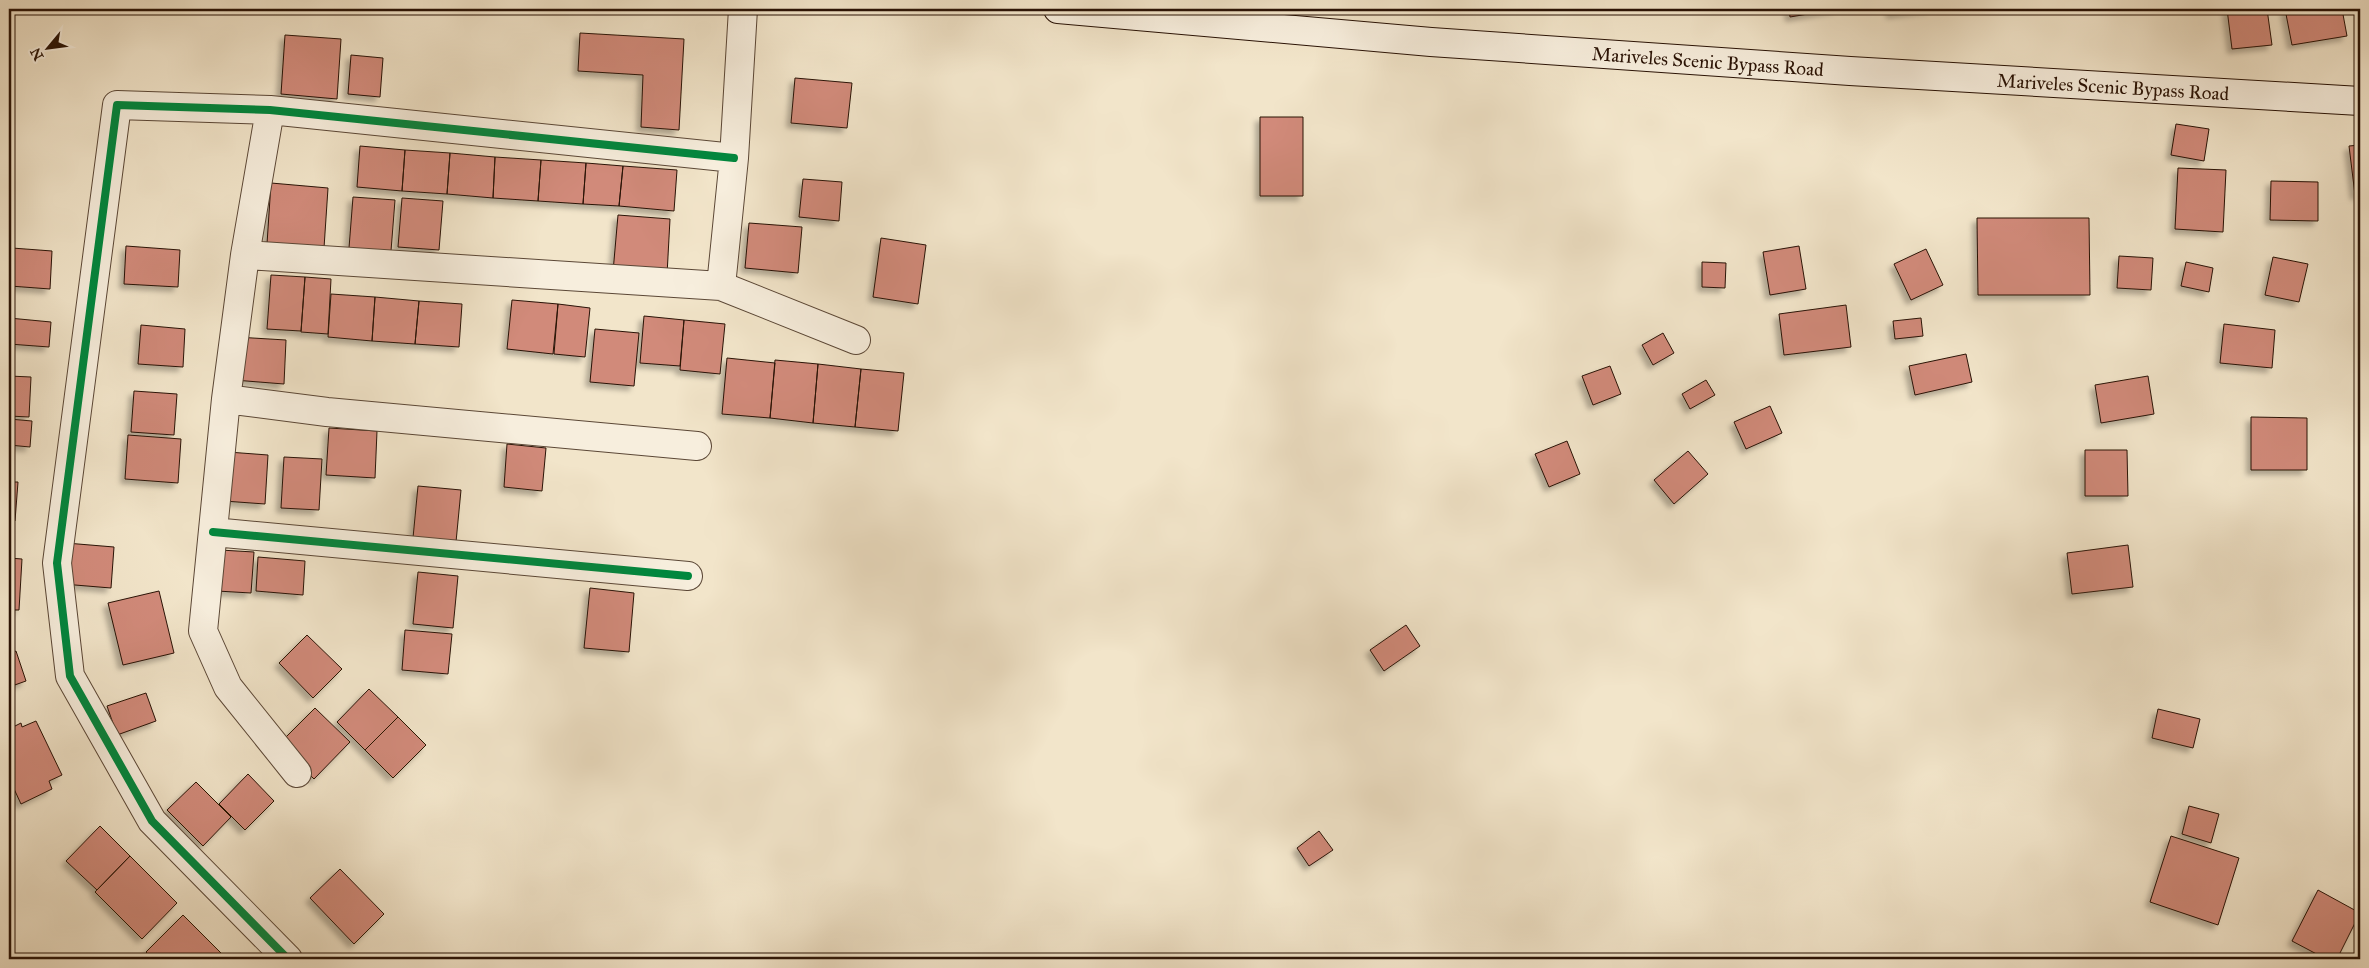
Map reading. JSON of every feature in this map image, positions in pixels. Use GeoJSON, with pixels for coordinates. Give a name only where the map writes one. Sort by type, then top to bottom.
{"type":"FeatureCollection","features":[{"type":"Feature","properties":{"kind":"street"},"geometry":{"type":"LineString","coordinates":[[721,286],[734,158],[743,9]]}},
{"type":"Feature","properties":{"kind":"street","name":"Mariveles Scenic Bypass Road"},"geometry":{"type":"LineString","coordinates":[[1058,9],[1431,42],[1850,71],[2360,101]]}},
{"type":"Feature","properties":{"kind":"street"},"geometry":{"type":"LineString","coordinates":[[288,959],[152,821],[70,676],[57,563],[117,105],[270,110],[734,158]]}},
{"type":"Feature","properties":{"kind":"street"},"geometry":{"type":"LineString","coordinates":[[270,110],[246,255],[226,399],[203,631],[228,687],[297,773]]}},
{"type":"Feature","properties":{"kind":"street"},"geometry":{"type":"LineString","coordinates":[[246,255],[721,286],[856,340]]}},
{"type":"Feature","properties":{"kind":"street"},"geometry":{"type":"LineString","coordinates":[[226,399],[327,412],[697,446]]}},
{"type":"Feature","properties":{"kind":"street"},"geometry":{"type":"LineString","coordinates":[[213,532],[688,576]]}},
{"type":"Feature","properties":{"kind":"building"},"geometry":{"type":"Polygon","coordinates":[[[1789,9],[1838,9],[1790,17],[1789,9]]]}},
{"type":"Feature","properties":{"kind":"building"},"geometry":{"type":"Polygon","coordinates":[[[1890,9],[1931,9],[1891,14],[1890,9]]]}},
{"type":"Feature","properties":{"kind":"building"},"geometry":{"type":"Polygon","coordinates":[[[2227,9],[2267,9],[2272,45],[2232,49],[2227,9]]]}},
{"type":"Feature","properties":{"kind":"building"},"geometry":{"type":"Polygon","coordinates":[[[2285,9],[2342,9],[2347,36],[2292,45],[2285,9]]]}},
{"type":"Feature","properties":{"kind":"building"},"geometry":{"type":"Polygon","coordinates":[[[580,33],[684,39],[679,130],[641,127],[643,75],[578,71],[580,33]]]}},
{"type":"Feature","properties":{"kind":"building"},"geometry":{"type":"Polygon","coordinates":[[[285,35],[341,39],[337,99],[281,94],[285,35]]]}},
{"type":"Feature","properties":{"kind":"building"},"geometry":{"type":"Polygon","coordinates":[[[351,55],[383,58],[380,97],[348,94],[351,55]]]}},
{"type":"Feature","properties":{"kind":"building"},"geometry":{"type":"Polygon","coordinates":[[[795,78],[852,83],[847,128],[791,123],[795,78]]]}},
{"type":"Feature","properties":{"kind":"building"},"geometry":{"type":"Polygon","coordinates":[[[1260,117],[1303,117],[1303,196],[1260,196],[1260,117]]]}},
{"type":"Feature","properties":{"kind":"building"},"geometry":{"type":"Polygon","coordinates":[[[2176,124],[2209,129],[2204,161],[2171,155],[2176,124]]]}},
{"type":"Feature","properties":{"kind":"building"},"geometry":{"type":"Polygon","coordinates":[[[2360,145],[2360,195],[2355,195],[2349,146],[2360,145]]]}},
{"type":"Feature","properties":{"kind":"building"},"geometry":{"type":"Polygon","coordinates":[[[360,146],[405,150],[402,191],[357,187],[360,146]]]}},
{"type":"Feature","properties":{"kind":"building"},"geometry":{"type":"Polygon","coordinates":[[[405,150],[450,153],[447,194],[402,191],[405,150]]]}},
{"type":"Feature","properties":{"kind":"building"},"geometry":{"type":"Polygon","coordinates":[[[450,153],[495,157],[493,198],[447,194],[450,153]]]}},
{"type":"Feature","properties":{"kind":"building"},"geometry":{"type":"Polygon","coordinates":[[[495,157],[541,160],[538,201],[493,198],[495,157]]]}},
{"type":"Feature","properties":{"kind":"building"},"geometry":{"type":"Polygon","coordinates":[[[541,160],[586,163],[583,204],[538,201],[541,160]]]}},
{"type":"Feature","properties":{"kind":"building"},"geometry":{"type":"Polygon","coordinates":[[[586,163],[623,166],[619,206],[583,204],[586,163]]]}},
{"type":"Feature","properties":{"kind":"building"},"geometry":{"type":"Polygon","coordinates":[[[623,166],[677,170],[674,211],[619,206],[623,166]]]}},
{"type":"Feature","properties":{"kind":"building"},"geometry":{"type":"Polygon","coordinates":[[[2178,168],[2226,170],[2223,232],[2175,229],[2178,168]]]}},
{"type":"Feature","properties":{"kind":"building"},"geometry":{"type":"Polygon","coordinates":[[[803,179],[842,182],[839,221],[799,217],[803,179]]]}},
{"type":"Feature","properties":{"kind":"building"},"geometry":{"type":"Polygon","coordinates":[[[2271,181],[2318,182],[2318,221],[2270,220],[2271,181]]]}},
{"type":"Feature","properties":{"kind":"building"},"geometry":{"type":"Polygon","coordinates":[[[271,183],[328,188],[324,248],[267,244],[271,183]]]}},
{"type":"Feature","properties":{"kind":"building"},"geometry":{"type":"Polygon","coordinates":[[[353,197],[395,200],[391,251],[349,248],[353,197]]]}},
{"type":"Feature","properties":{"kind":"building"},"geometry":{"type":"Polygon","coordinates":[[[402,198],[443,201],[439,250],[398,247],[402,198]]]}},
{"type":"Feature","properties":{"kind":"building"},"geometry":{"type":"Polygon","coordinates":[[[618,215],[670,219],[667,275],[613,272],[618,215]]]}},
{"type":"Feature","properties":{"kind":"building"},"geometry":{"type":"Polygon","coordinates":[[[1977,218],[2089,218],[2090,295],[1978,295],[1977,218]]]}},
{"type":"Feature","properties":{"kind":"building"},"geometry":{"type":"Polygon","coordinates":[[[749,223],[802,227],[798,273],[745,268],[749,223]]]}},
{"type":"Feature","properties":{"kind":"building"},"geometry":{"type":"Polygon","coordinates":[[[881,238],[926,245],[918,304],[873,297],[881,238]]]}},
{"type":"Feature","properties":{"kind":"building"},"geometry":{"type":"Polygon","coordinates":[[[126,246],[180,250],[178,287],[124,284],[126,246]]]}},
{"type":"Feature","properties":{"kind":"building"},"geometry":{"type":"Polygon","coordinates":[[[1799,246],[1806,289],[1770,295],[1763,252],[1799,246]]]}},
{"type":"Feature","properties":{"kind":"building"},"geometry":{"type":"Polygon","coordinates":[[[12,248],[52,251],[50,289],[10,286],[12,248]]]}},
{"type":"Feature","properties":{"kind":"building"},"geometry":{"type":"Polygon","coordinates":[[[1926,249],[1943,285],[1911,300],[1894,264],[1926,249]]]}},
{"type":"Feature","properties":{"kind":"building"},"geometry":{"type":"Polygon","coordinates":[[[2119,256],[2153,258],[2151,290],[2117,288],[2119,256]]]}},
{"type":"Feature","properties":{"kind":"building"},"geometry":{"type":"Polygon","coordinates":[[[2273,257],[2308,264],[2299,302],[2265,295],[2273,257]]]}},
{"type":"Feature","properties":{"kind":"building"},"geometry":{"type":"Polygon","coordinates":[[[1702,262],[1726,263],[1725,288],[1702,287],[1702,262]]]}},
{"type":"Feature","properties":{"kind":"building"},"geometry":{"type":"Polygon","coordinates":[[[2186,262],[2213,268],[2209,292],[2181,286],[2186,262]]]}},
{"type":"Feature","properties":{"kind":"building"},"geometry":{"type":"Polygon","coordinates":[[[271,275],[305,277],[301,331],[267,329],[271,275]]]}},
{"type":"Feature","properties":{"kind":"building"},"geometry":{"type":"Polygon","coordinates":[[[305,277],[331,279],[328,334],[301,332],[305,277]]]}},
{"type":"Feature","properties":{"kind":"building"},"geometry":{"type":"Polygon","coordinates":[[[331,294],[375,297],[372,341],[328,337],[331,294]]]}},
{"type":"Feature","properties":{"kind":"building"},"geometry":{"type":"Polygon","coordinates":[[[375,297],[419,301],[415,344],[372,341],[375,297]]]}},
{"type":"Feature","properties":{"kind":"building"},"geometry":{"type":"Polygon","coordinates":[[[512,300],[558,304],[553,354],[507,349],[512,300]]]}},
{"type":"Feature","properties":{"kind":"building"},"geometry":{"type":"Polygon","coordinates":[[[419,301],[462,304],[459,347],[415,344],[419,301]]]}},
{"type":"Feature","properties":{"kind":"building"},"geometry":{"type":"Polygon","coordinates":[[[558,304],[590,308],[585,357],[554,354],[558,304]]]}},
{"type":"Feature","properties":{"kind":"building"},"geometry":{"type":"Polygon","coordinates":[[[1846,305],[1851,347],[1784,355],[1779,314],[1846,305]]]}},
{"type":"Feature","properties":{"kind":"building"},"geometry":{"type":"Polygon","coordinates":[[[644,316],[684,320],[680,366],[640,363],[644,316]]]}},
{"type":"Feature","properties":{"kind":"building"},"geometry":{"type":"Polygon","coordinates":[[[9,318],[51,322],[49,347],[9,344],[9,318]]]}},
{"type":"Feature","properties":{"kind":"building"},"geometry":{"type":"Polygon","coordinates":[[[1921,318],[1923,336],[1895,339],[1893,321],[1921,318]]]}},
{"type":"Feature","properties":{"kind":"building"},"geometry":{"type":"Polygon","coordinates":[[[684,320],[725,324],[720,374],[680,370],[684,320]]]}},
{"type":"Feature","properties":{"kind":"building"},"geometry":{"type":"Polygon","coordinates":[[[2224,324],[2275,330],[2272,368],[2220,363],[2224,324]]]}},
{"type":"Feature","properties":{"kind":"building"},"geometry":{"type":"Polygon","coordinates":[[[141,325],[185,329],[183,367],[138,364],[141,325]]]}},
{"type":"Feature","properties":{"kind":"building"},"geometry":{"type":"Polygon","coordinates":[[[595,329],[639,333],[634,386],[590,382],[595,329]]]}},
{"type":"Feature","properties":{"kind":"building"},"geometry":{"type":"Polygon","coordinates":[[[1663,333],[1674,353],[1653,365],[1642,345],[1663,333]]]}},
{"type":"Feature","properties":{"kind":"building"},"geometry":{"type":"Polygon","coordinates":[[[236,337],[286,340],[284,384],[234,380],[236,337]]]}},
{"type":"Feature","properties":{"kind":"building"},"geometry":{"type":"Polygon","coordinates":[[[9,347],[14,348],[12,370],[9,370],[9,347]]]}},
{"type":"Feature","properties":{"kind":"building"},"geometry":{"type":"Polygon","coordinates":[[[1966,354],[1972,382],[1915,395],[1909,366],[1966,354]]]}},
{"type":"Feature","properties":{"kind":"building"},"geometry":{"type":"Polygon","coordinates":[[[727,358],[775,363],[770,418],[722,414],[727,358]]]}},
{"type":"Feature","properties":{"kind":"building"},"geometry":{"type":"Polygon","coordinates":[[[775,360],[818,364],[813,423],[770,418],[775,360]]]}},
{"type":"Feature","properties":{"kind":"building"},"geometry":{"type":"Polygon","coordinates":[[[818,364],[861,369],[855,427],[813,423],[818,364]]]}},
{"type":"Feature","properties":{"kind":"building"},"geometry":{"type":"Polygon","coordinates":[[[1610,366],[1621,394],[1593,405],[1582,376],[1610,366]]]}},
{"type":"Feature","properties":{"kind":"building"},"geometry":{"type":"Polygon","coordinates":[[[861,369],[904,373],[898,431],[855,427],[861,369]]]}},
{"type":"Feature","properties":{"kind":"building"},"geometry":{"type":"Polygon","coordinates":[[[9,376],[31,377],[29,417],[9,416],[9,376]]]}},
{"type":"Feature","properties":{"kind":"building"},"geometry":{"type":"Polygon","coordinates":[[[2148,376],[2154,414],[2101,423],[2095,385],[2148,376]]]}},
{"type":"Feature","properties":{"kind":"building"},"geometry":{"type":"Polygon","coordinates":[[[1706,380],[1715,395],[1690,409],[1682,394],[1706,380]]]}},
{"type":"Feature","properties":{"kind":"building"},"geometry":{"type":"Polygon","coordinates":[[[134,391],[177,394],[174,435],[131,432],[134,391]]]}},
{"type":"Feature","properties":{"kind":"building"},"geometry":{"type":"Polygon","coordinates":[[[1770,406],[1782,433],[1746,449],[1734,422],[1770,406]]]}},
{"type":"Feature","properties":{"kind":"building"},"geometry":{"type":"Polygon","coordinates":[[[2251,417],[2307,418],[2307,470],[2251,470],[2251,417]]]}},
{"type":"Feature","properties":{"kind":"building"},"geometry":{"type":"Polygon","coordinates":[[[9,419],[32,421],[30,447],[9,445],[9,419]]]}},
{"type":"Feature","properties":{"kind":"building"},"geometry":{"type":"Polygon","coordinates":[[[329,428],[377,431],[375,478],[326,475],[329,428]]]}},
{"type":"Feature","properties":{"kind":"building"},"geometry":{"type":"Polygon","coordinates":[[[128,435],[181,439],[178,483],[125,479],[128,435]]]}},
{"type":"Feature","properties":{"kind":"building"},"geometry":{"type":"Polygon","coordinates":[[[1567,441],[1580,474],[1549,487],[1535,454],[1567,441]]]}},
{"type":"Feature","properties":{"kind":"building"},"geometry":{"type":"Polygon","coordinates":[[[507,444],[546,448],[542,491],[504,487],[507,444]]]}},
{"type":"Feature","properties":{"kind":"building"},"geometry":{"type":"Polygon","coordinates":[[[2085,450],[2127,450],[2128,496],[2085,496],[2085,450]]]}},
{"type":"Feature","properties":{"kind":"building"},"geometry":{"type":"Polygon","coordinates":[[[1688,451],[1708,474],[1674,504],[1654,480],[1688,451]]]}},
{"type":"Feature","properties":{"kind":"building"},"geometry":{"type":"Polygon","coordinates":[[[228,452],[268,455],[265,504],[224,501],[228,452]]]}},
{"type":"Feature","properties":{"kind":"building"},"geometry":{"type":"Polygon","coordinates":[[[284,457],[322,459],[319,510],[281,508],[284,457]]]}},
{"type":"Feature","properties":{"kind":"building"},"geometry":{"type":"Polygon","coordinates":[[[9,482],[18,482],[15,521],[9,520],[9,482]]]}},
{"type":"Feature","properties":{"kind":"building"},"geometry":{"type":"Polygon","coordinates":[[[418,486],[461,490],[456,542],[413,538],[418,486]]]}},
{"type":"Feature","properties":{"kind":"building"},"geometry":{"type":"Polygon","coordinates":[[[66,543],[114,547],[111,588],[63,584],[66,543]]]}},
{"type":"Feature","properties":{"kind":"building"},"geometry":{"type":"Polygon","coordinates":[[[2128,545],[2133,587],[2072,594],[2067,553],[2128,545]]]}},
{"type":"Feature","properties":{"kind":"building"},"geometry":{"type":"Polygon","coordinates":[[[220,550],[254,552],[251,593],[217,591],[220,550]]]}},
{"type":"Feature","properties":{"kind":"building"},"geometry":{"type":"Polygon","coordinates":[[[258,557],[305,561],[303,595],[256,591],[258,557]]]}},
{"type":"Feature","properties":{"kind":"building"},"geometry":{"type":"Polygon","coordinates":[[[9,558],[22,559],[19,610],[9,610],[9,558]]]}},
{"type":"Feature","properties":{"kind":"building"},"geometry":{"type":"Polygon","coordinates":[[[418,572],[458,576],[453,628],[413,624],[418,572]]]}},
{"type":"Feature","properties":{"kind":"building"},"geometry":{"type":"Polygon","coordinates":[[[590,588],[634,593],[629,652],[584,648],[590,588]]]}},
{"type":"Feature","properties":{"kind":"building"},"geometry":{"type":"Polygon","coordinates":[[[159,591],[174,653],[123,665],[108,603],[159,591]]]}},
{"type":"Feature","properties":{"kind":"building"},"geometry":{"type":"Polygon","coordinates":[[[1406,625],[1420,646],[1384,671],[1370,650],[1406,625]]]}},
{"type":"Feature","properties":{"kind":"building"},"geometry":{"type":"Polygon","coordinates":[[[405,630],[452,634],[448,674],[402,670],[405,630]]]}},
{"type":"Feature","properties":{"kind":"building"},"geometry":{"type":"Polygon","coordinates":[[[307,635],[342,669],[313,698],[279,663],[307,635]]]}},
{"type":"Feature","properties":{"kind":"building"},"geometry":{"type":"Polygon","coordinates":[[[16,651],[26,681],[9,687],[9,654],[16,651]]]}},
{"type":"Feature","properties":{"kind":"building"},"geometry":{"type":"Polygon","coordinates":[[[369,689],[398,717],[365,750],[337,722],[369,689]]]}},
{"type":"Feature","properties":{"kind":"building"},"geometry":{"type":"Polygon","coordinates":[[[146,693],[156,721],[117,735],[107,706],[146,693]]]}},
{"type":"Feature","properties":{"kind":"building"},"geometry":{"type":"Polygon","coordinates":[[[315,708],[350,742],[314,779],[279,744],[315,708]]]}},
{"type":"Feature","properties":{"kind":"building"},"geometry":{"type":"Polygon","coordinates":[[[2158,709],[2200,719],[2193,748],[2152,738],[2158,709]]]}},
{"type":"Feature","properties":{"kind":"building"},"geometry":{"type":"Polygon","coordinates":[[[398,717],[426,745],[393,778],[365,750],[398,717]]]}},
{"type":"Feature","properties":{"kind":"building"},"geometry":{"type":"Polygon","coordinates":[[[36,721],[62,775],[49,781],[52,789],[21,804],[9,778],[9,729],[21,723],[22,727],[36,721]]]}},
{"type":"Feature","properties":{"kind":"building"},"geometry":{"type":"Polygon","coordinates":[[[248,774],[274,801],[245,830],[219,804],[248,774]]]}},
{"type":"Feature","properties":{"kind":"building"},"geometry":{"type":"Polygon","coordinates":[[[196,782],[231,817],[203,846],[167,810],[196,782]]]}},
{"type":"Feature","properties":{"kind":"building"},"geometry":{"type":"Polygon","coordinates":[[[2189,806],[2219,814],[2211,843],[2182,834],[2189,806]]]}},
{"type":"Feature","properties":{"kind":"building"},"geometry":{"type":"Polygon","coordinates":[[[100,826],[130,856],[97,890],[66,861],[100,826]]]}},
{"type":"Feature","properties":{"kind":"building"},"geometry":{"type":"Polygon","coordinates":[[[1319,831],[1333,850],[1309,866],[1297,848],[1319,831]]]}},
{"type":"Feature","properties":{"kind":"building"},"geometry":{"type":"Polygon","coordinates":[[[2171,836],[2239,858],[2218,925],[2150,902],[2171,836]]]}},
{"type":"Feature","properties":{"kind":"building"},"geometry":{"type":"Polygon","coordinates":[[[130,856],[177,903],[142,939],[95,892],[130,856]]]}},
{"type":"Feature","properties":{"kind":"building"},"geometry":{"type":"Polygon","coordinates":[[[340,869],[384,914],[354,944],[310,898],[340,869]]]}},
{"type":"Feature","properties":{"kind":"building"},"geometry":{"type":"Polygon","coordinates":[[[2318,890],[2360,913],[2337,959],[2326,959],[2292,941],[2318,890]]]}},
{"type":"Feature","properties":{"kind":"building"},"geometry":{"type":"Polygon","coordinates":[[[183,915],[224,956],[220,959],[153,959],[146,952],[183,915]]]}},
{"type":"Feature","properties":{"kind":"cycle path"},"geometry":{"type":"LineString","coordinates":[[288,959],[152,821],[70,676],[57,563],[117,105],[270,110],[734,158]]}},
{"type":"Feature","properties":{"kind":"cycle path"},"geometry":{"type":"LineString","coordinates":[[213,532],[688,576]]}}]}
